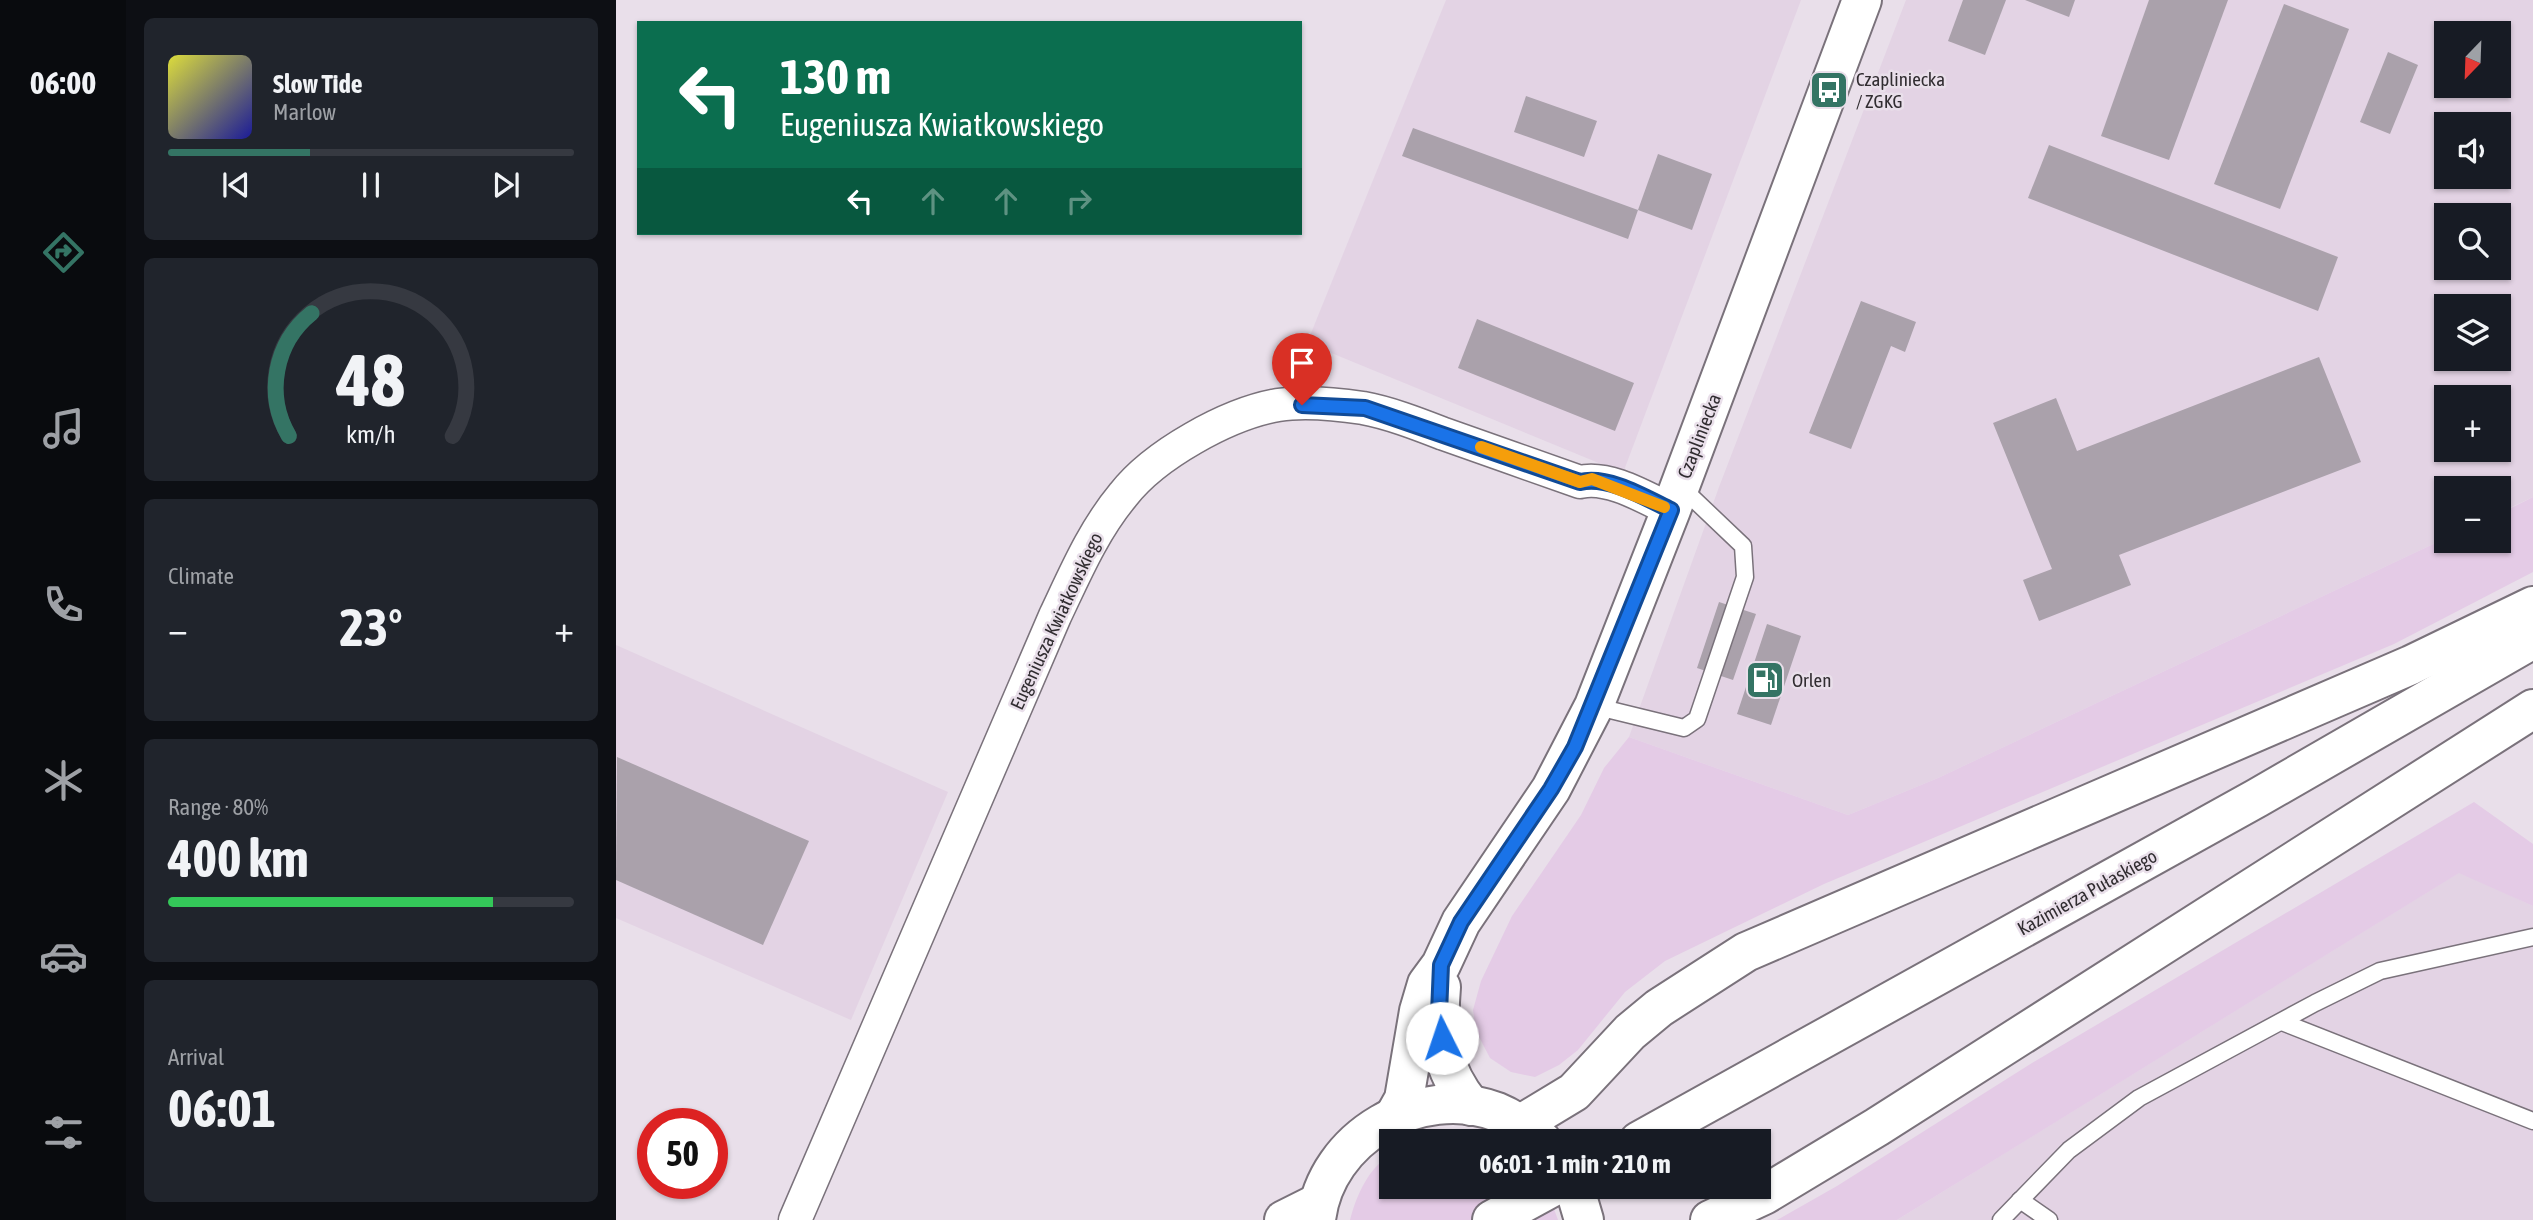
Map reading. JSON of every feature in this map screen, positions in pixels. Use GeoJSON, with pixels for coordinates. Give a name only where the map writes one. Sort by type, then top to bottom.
{"type":"FeatureCollection","features":[{"type":"Feature","properties":{"kind":"main road","name":"Czapliniecka"},"geometry":{"type":"LineString","coordinates":[[1395,1115],[1404,1099],[1419,1011],[1427,984],[1441,965],[1461,922],[1551,789],[1594,706],[1676,498],[1863,0]]}},
{"type":"Feature","properties":{"kind":"main road"},"geometry":{"type":"LineString","coordinates":[[1535,1129],[1630,1032],[1660,1008],[1746,952],[2411,665],[2533,606]]}},
{"type":"Feature","properties":{"kind":"main road","name":"Kazimierza Pułaskiego"},"geometry":{"type":"LineString","coordinates":[[1661,1129],[2257,798],[2533,639]]}},
{"type":"Feature","properties":{"kind":"main road"},"geometry":{"type":"LineString","coordinates":[[1710,1220],[1764,1195],[1877,1127],[2533,709]]}},
{"type":"Feature","properties":{"kind":"main road","name":"Czapliniecka"},"geometry":{"type":"LineString","coordinates":[[1441,965],[1439,1013],[1445,1064],[1454,1085],[1471,1106]]}},
{"type":"Feature","properties":{"kind":"main road"},"geometry":{"type":"LineString","coordinates":[[1284,1220],[1317,1212],[1335,1167],[1361,1137],[1395,1115],[1445,1104],[1471,1106],[1496,1112],[1524,1129]]}},
{"type":"Feature","properties":{"kind":"main road"},"geometry":{"type":"LineString","coordinates":[[1492,1220],[1530,1199]]}},
{"type":"Feature","properties":{"kind":"main road"},"geometry":{"type":"LineString","coordinates":[[1578,1199],[1584,1220]]}},
{"type":"Feature","properties":{"kind":"street","name":"Eugeniusza Kwiatkowskiego"},"geometry":{"type":"LineString","coordinates":[[795,1220],[1055,615],[1090,543],[1122,495],[1140,475],[1196,438],[1226,422],[1278,405],[1325,404],[1365,408],[1398,418],[1580,482],[1592,479],[1676,498]]}},
{"type":"Feature","properties":{"kind":"lane"},"geometry":{"type":"LineString","coordinates":[[1594,706],[1684,728],[1698,719],[1745,577],[1743,546],[1707,509],[1676,498]]}},
{"type":"Feature","properties":{"kind":"lane"},"geometry":{"type":"LineString","coordinates":[[2001,1220],[2069,1150],[2139,1098],[2281,1022],[2380,971],[2533,937]]}},
{"type":"Feature","properties":{"kind":"lane"},"geometry":{"type":"LineString","coordinates":[[2281,1022],[2533,1121]]}},
{"type":"Feature","properties":{"kind":"lane"},"geometry":{"type":"LineString","coordinates":[[2020,1200],[2049,1220]]}},
{"type":"Feature","properties":{"kind":"shaded area"},"geometry":{"type":"Polygon","coordinates":[[[1446,0],[1801,0],[1623,473],[1307,343],[1446,0]]]}},
{"type":"Feature","properties":{"kind":"shaded area"},"geometry":{"type":"Polygon","coordinates":[[[1906,0],[2533,0],[2533,497],[2511,507],[2511,476],[2434,476],[2434,544],[1938,778],[1848,815],[1629,737],[1719,487],[1906,0]]]}},
{"type":"Feature","properties":{"kind":"shaded area"},"geometry":{"type":"Polygon","coordinates":[[[2533,497],[2533,572],[2394,644],[1824,884],[1665,961],[1625,992],[1578,1050],[1559,1065],[1535,1077],[1511,1072],[1490,1058],[1476,1031],[1473,1010],[1481,981],[1512,916],[1581,815],[1604,768],[1629,737],[1848,815],[1938,778],[2434,544],[2434,553],[2511,553],[2511,508],[2533,497]]]}},
{"type":"Feature","properties":{"kind":"shaded area"},"geometry":{"type":"Polygon","coordinates":[[[616,645],[948,792],[851,1020],[616,918],[616,645]]]}},
{"type":"Feature","properties":{"kind":"shaded area"},"geometry":{"type":"Polygon","coordinates":[[[2474,802],[2533,844],[2533,906],[2459,873],[1897,1220],[1777,1220],[1837,1186],[2032,1063],[2474,802]]]}},
{"type":"Feature","properties":{"kind":"shaded area"},"geometry":{"type":"Polygon","coordinates":[[[2460,872],[2533,906],[2533,1220],[1897,1220],[2460,872]]]}},
{"type":"Feature","properties":{"kind":"shaded area"},"geometry":{"type":"Polygon","coordinates":[[[1379,1164],[1379,1199],[1550,1199],[1558,1220],[1350,1220],[1364,1183],[1379,1164]]]}},
{"type":"Feature","properties":{"kind":"building"},"geometry":{"type":"Polygon","coordinates":[[[1963,0],[2006,0],[1985,55],[1948,41],[1963,0]]]}},
{"type":"Feature","properties":{"kind":"building"},"geometry":{"type":"Polygon","coordinates":[[[2025,0],[2075,0],[2069,17],[2025,0]]]}},
{"type":"Feature","properties":{"kind":"building"},"geometry":{"type":"Polygon","coordinates":[[[2149,0],[2228,0],[2169,160],[2101,136],[2149,0]]]}},
{"type":"Feature","properties":{"kind":"building"},"geometry":{"type":"Polygon","coordinates":[[[2284,4],[2349,29],[2280,209],[2214,184],[2284,4]]]}},
{"type":"Feature","properties":{"kind":"building"},"geometry":{"type":"Polygon","coordinates":[[[2388,52],[2418,65],[2390,134],[2360,122],[2388,52]]]}},
{"type":"Feature","properties":{"kind":"building"},"geometry":{"type":"Polygon","coordinates":[[[1526,96],[1597,121],[1584,157],[1514,132],[1526,96]]]}},
{"type":"Feature","properties":{"kind":"building"},"geometry":{"type":"Polygon","coordinates":[[[1413,128],[1638,210],[1628,239],[1402,156],[1413,128]]]}},
{"type":"Feature","properties":{"kind":"building"},"geometry":{"type":"Polygon","coordinates":[[[2049,145],[2338,257],[2318,311],[2028,198],[2049,145]]]}},
{"type":"Feature","properties":{"kind":"building"},"geometry":{"type":"Polygon","coordinates":[[[1658,154],[1712,174],[1692,230],[1638,210],[1658,154]]]}},
{"type":"Feature","properties":{"kind":"building"},"geometry":{"type":"Polygon","coordinates":[[[1861,301],[1916,322],[1905,352],[1891,346],[1851,449],[1809,433],[1861,301]]]}},
{"type":"Feature","properties":{"kind":"building"},"geometry":{"type":"Polygon","coordinates":[[[1477,319],[1634,383],[1615,431],[1458,368],[1477,319]]]}},
{"type":"Feature","properties":{"kind":"building"},"geometry":{"type":"Polygon","coordinates":[[[2319,357],[2361,462],[2119,555],[2131,585],[2039,621],[2023,580],[2052,569],[1993,423],[2056,398],[2077,451],[2319,357]]]}},
{"type":"Feature","properties":{"kind":"building"},"geometry":{"type":"Polygon","coordinates":[[[1719,602],[1756,614],[1733,680],[1697,668],[1719,602]]]}},
{"type":"Feature","properties":{"kind":"building"},"geometry":{"type":"Polygon","coordinates":[[[1767,624],[1801,636],[1771,725],[1737,714],[1767,624]]]}},
{"type":"Feature","properties":{"kind":"building"},"geometry":{"type":"Polygon","coordinates":[[[617,757],[809,841],[763,945],[616,880],[617,757]]]}},
{"type":"Feature","properties":{"kind":"slow traffic"},"geometry":{"type":"LineString","coordinates":[[1481,447],[1580,482],[1592,479],[1637,494],[1664,507]]}},
{"type":"Feature","properties":{"kind":"place","name":"Czapliniecka / ZGKG"},"geometry":{"type":"Point","coordinates":[1829,90]}},
{"type":"Feature","properties":{"kind":"place","name":"Orlen"},"geometry":{"type":"Point","coordinates":[1765,680]}},
{"type":"Feature","properties":{"kind":"route"},"geometry":{"type":"LineString","coordinates":[[1302,405],[1365,408],[1580,482],[1592,479],[1609,484],[1671,510],[1594,706],[1575,747],[1551,789],[1461,922],[1441,965],[1439,1013],[1442,1038]]}}]}
